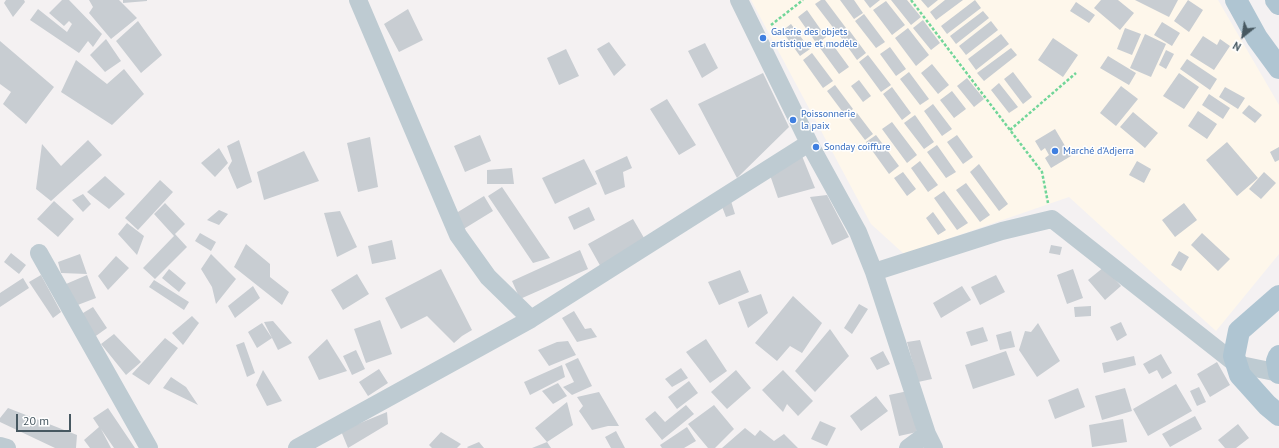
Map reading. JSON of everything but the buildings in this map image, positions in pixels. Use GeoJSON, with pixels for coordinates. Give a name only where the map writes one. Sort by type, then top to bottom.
{"type":"FeatureCollection","features":[{"type":"Feature","properties":{"kind":"main road"},"geometry":{"type":"LineString","coordinates":[[1236,0],[1257,38],[1279,68]]}},
{"type":"Feature","properties":{"kind":"main road"},"geometry":{"type":"LineString","coordinates":[[1276,0],[1279,4]]}},
{"type":"Feature","properties":{"kind":"main road"},"geometry":{"type":"LineString","coordinates":[[1279,296],[1239,331],[1234,356],[1240,375],[1267,405],[1279,415]]}},
{"type":"Feature","properties":{"kind":"main road"},"geometry":{"type":"LineString","coordinates":[[1279,356],[1277,361],[1279,373]]}},
{"type":"Feature","properties":{"kind":"street"},"geometry":{"type":"LineString","coordinates":[[358,0],[458,235],[488,277],[531,319]]}},
{"type":"Feature","properties":{"kind":"street"},"geometry":{"type":"LineString","coordinates":[[739,0],[809,143],[858,232],[874,272],[930,441],[908,448]]}},
{"type":"Feature","properties":{"kind":"street"},"geometry":{"type":"LineString","coordinates":[[297,448],[531,319],[809,143]]}},
{"type":"Feature","properties":{"kind":"street"},"geometry":{"type":"LineString","coordinates":[[874,272],[1002,231],[1052,219],[1236,364],[1279,373]]}},
{"type":"Feature","properties":{"kind":"street"},"geometry":{"type":"LineString","coordinates":[[39,253],[149,448]]}},
{"type":"Feature","properties":{"kind":"street"},"geometry":{"type":"LineString","coordinates":[[0,446],[7,448]]}},
{"type":"Feature","properties":{"kind":"path"},"geometry":{"type":"LineString","coordinates":[[756,36],[803,0]]}},
{"type":"Feature","properties":{"kind":"path"},"geometry":{"type":"LineString","coordinates":[[911,0],[1042,172],[1052,219]]}},
{"type":"Feature","properties":{"kind":"path"},"geometry":{"type":"LineString","coordinates":[[1010,130],[1076,73]]}},
{"type":"Feature","properties":{"kind":"shaded area","name":"Marché d'Adjerra"},"geometry":{"type":"Polygon","coordinates":[[[751,0],[1218,0],[1279,105],[1279,254],[1216,331],[1069,197],[904,254],[871,224],[751,0]]]}},
{"type":"Feature","properties":{"kind":"place","name":"Galerie des objets artistique et modèle"},"geometry":{"type":"Point","coordinates":[763,38]}},
{"type":"Feature","properties":{"kind":"place","name":"Poissonnerie la paix"},"geometry":{"type":"Point","coordinates":[793,120]}},
{"type":"Feature","properties":{"kind":"place","name":"Sonday coiffure"},"geometry":{"type":"Point","coordinates":[816,147]}},
{"type":"Feature","properties":{"kind":"place","name":"Marché d'Adjerra"},"geometry":{"type":"Point","coordinates":[1055,151]}}]}
